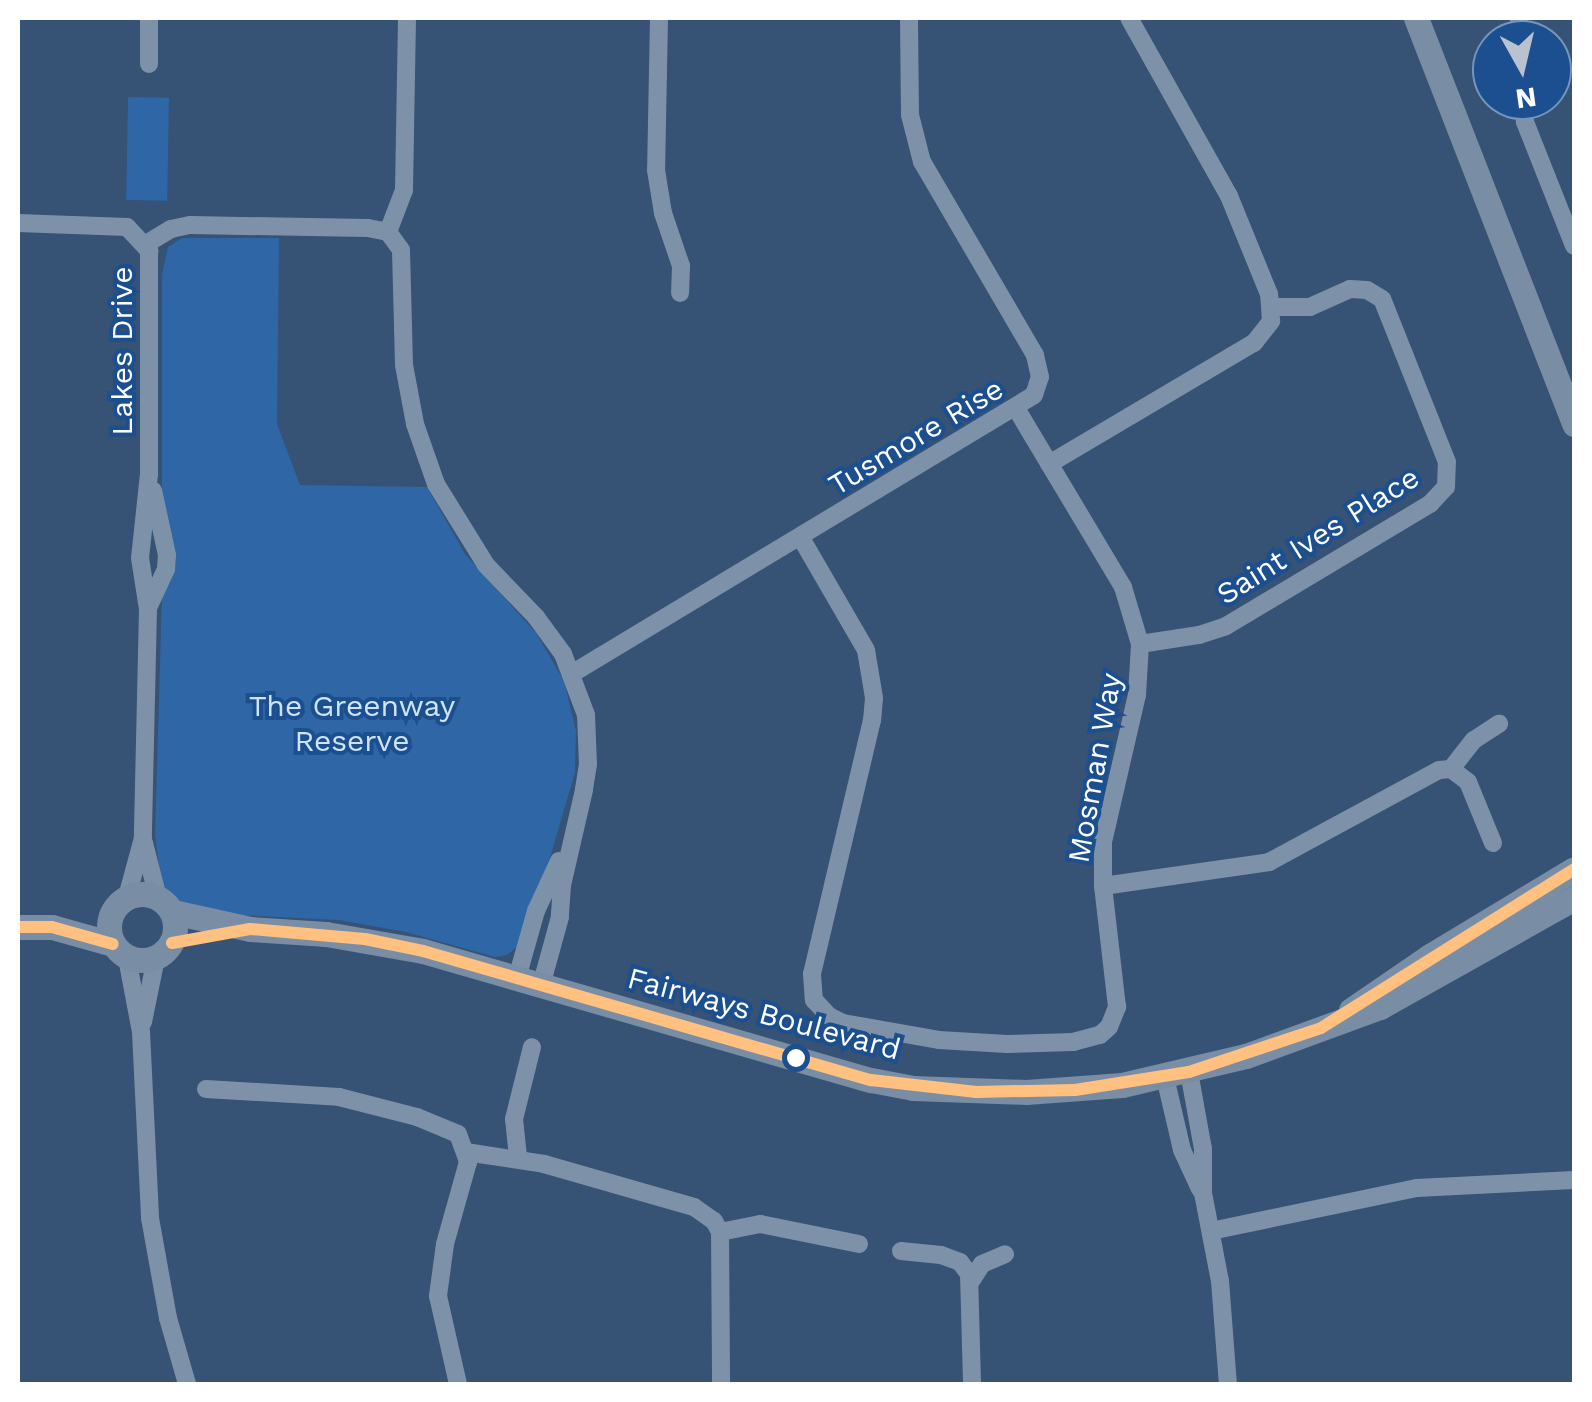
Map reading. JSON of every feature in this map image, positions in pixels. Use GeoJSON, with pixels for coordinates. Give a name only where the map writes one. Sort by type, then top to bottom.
{"type":"FeatureCollection","features":[{"type":"Feature","properties":{"kind":"street"},"geometry":{"type":"LineString","coordinates":[[149,18],[149,64]]}},
{"type":"Feature","properties":{"kind":"street"},"geometry":{"type":"LineString","coordinates":[[388,232],[404,190],[408,18]]}},
{"type":"Feature","properties":{"kind":"street"},"geometry":{"type":"LineString","coordinates":[[658,18],[656,170],[663,213],[680,266],[680,292]]}},
{"type":"Feature","properties":{"kind":"street","name":"Tusmore Rise"},"geometry":{"type":"LineString","coordinates":[[573,673],[1016,410],[1034,395],[1038,366],[922,162],[910,116],[909,18]]}},
{"type":"Feature","properties":{"kind":"street"},"geometry":{"type":"LineString","coordinates":[[1050,464],[1254,343],[1268,330],[1273,307],[1224,186],[1129,18]]}},
{"type":"Feature","properties":{"kind":"street"},"geometry":{"type":"LineString","coordinates":[[1416,18],[1574,424]]}},
{"type":"Feature","properties":{"kind":"street"},"geometry":{"type":"LineString","coordinates":[[1526,120],[1574,246]]}},
{"type":"Feature","properties":{"kind":"street","name":"Lakes Drive"},"geometry":{"type":"LineString","coordinates":[[18,223],[118,225],[133,230],[146,244],[150,264],[149,474],[140,558],[148,609],[143,838],[120,905]]}},
{"type":"Feature","properties":{"kind":"street"},"geometry":{"type":"LineString","coordinates":[[146,244],[190,225],[368,228],[388,232],[404,260],[404,365],[415,424],[436,484],[466,538],[536,618],[573,673],[588,742],[584,790],[574,824],[536,911],[529,982]]}},
{"type":"Feature","properties":{"kind":"street","name":"Saint Ives Place"},"geometry":{"type":"LineString","coordinates":[[1140,644],[1199,635],[1226,626],[1430,504],[1446,487],[1448,462],[1382,300],[1367,290],[1350,289],[1310,307],[1273,307]]}},
{"type":"Feature","properties":{"kind":"street","name":"Mosman Way"},"geometry":{"type":"LineString","coordinates":[[800,538],[866,650],[874,698],[812,974],[814,1000],[819,1009],[843,1023],[973,1043],[1073,1042],[1100,1036],[1109,1027],[1117,1007],[1103,886],[1103,842],[1137,695],[1140,644],[1122,588],[1016,410]]}},
{"type":"Feature","properties":{"kind":"street","name":"Lakes Drive"},"geometry":{"type":"LineString","coordinates":[[148,609],[166,555],[149,474]]}},
{"type":"Feature","properties":{"kind":"street"},"geometry":{"type":"LineString","coordinates":[[1103,886],[1269,862],[1412,781],[1451,769],[1474,740],[1499,724]]}},
{"type":"Feature","properties":{"kind":"street"},"geometry":{"type":"LineString","coordinates":[[1451,769],[1468,782],[1493,842]]}},
{"type":"Feature","properties":{"kind":"street","name":"Lakes Drive"},"geometry":{"type":"LineString","coordinates":[[143,838],[165,905]]}},
{"type":"Feature","properties":{"kind":"street","name":"Fairways Boulevard"},"geometry":{"type":"LineString","coordinates":[[120,905],[148,894],[165,905],[250,929],[365,939],[529,982],[815,1066],[913,1088],[1075,1090],[1177,1074],[1380,1008],[1574,870]]}},
{"type":"Feature","properties":{"kind":"street","name":"Fairways Boulevard"},"geometry":{"type":"LineString","coordinates":[[1480,940],[1574,898]]}},
{"type":"Feature","properties":{"kind":"street"},"geometry":{"type":"LineString","coordinates":[[52,927],[120,905],[120,950],[141,1032],[150,1218],[168,1318],[187,1384]]}},
{"type":"Feature","properties":{"kind":"street"},"geometry":{"type":"LineString","coordinates":[[141,1032],[164,950],[165,905]]}},
{"type":"Feature","properties":{"kind":"street"},"geometry":{"type":"LineString","coordinates":[[18,926],[52,927],[120,950]]}},
{"type":"Feature","properties":{"kind":"street","name":"Fairways Boulevard"},"geometry":{"type":"LineString","coordinates":[[120,950],[164,950],[250,929]]}},
{"type":"Feature","properties":{"kind":"street"},"geometry":{"type":"LineString","coordinates":[[518,1157],[514,1119],[532,1047]]}},
{"type":"Feature","properties":{"kind":"street"},"geometry":{"type":"LineString","coordinates":[[1177,1074],[1182,1150],[1203,1194],[1211,1231],[1228,1384]]}},
{"type":"Feature","properties":{"kind":"street"},"geometry":{"type":"LineString","coordinates":[[206,1089],[304,1092],[368,1104],[447,1126],[458,1134],[466,1152],[466,1172],[445,1244],[438,1296],[458,1384]]}},
{"type":"Feature","properties":{"kind":"street"},"geometry":{"type":"LineString","coordinates":[[466,1152],[518,1157],[694,1207],[714,1221],[720,1232],[721,1384]]}},
{"type":"Feature","properties":{"kind":"street"},"geometry":{"type":"LineString","coordinates":[[1211,1231],[1417,1188],[1574,1180]]}},
{"type":"Feature","properties":{"kind":"street"},"geometry":{"type":"LineString","coordinates":[[720,1232],[760,1224],[859,1244]]}},
{"type":"Feature","properties":{"kind":"street"},"geometry":{"type":"LineString","coordinates":[[900,1251],[952,1258],[966,1268],[971,1280],[972,1384]]}},
{"type":"Feature","properties":{"kind":"street"},"geometry":{"type":"LineString","coordinates":[[971,1280],[982,1264],[1005,1254]]}},
{"type":"Feature","properties":{"kind":"green space"},"geometry":{"type":"Polygon","coordinates":[[[128,97],[169,98],[167,201],[126,200],[128,97]]]}},
{"type":"Feature","properties":{"kind":"green space","name":"The Greenway Reserve"},"geometry":{"type":"Polygon","coordinates":[[[182,238],[279,238],[277,424],[300,485],[427,487],[465,554],[536,633],[564,681],[576,731],[575,772],[543,882],[517,947],[507,955],[495,957],[406,932],[339,920],[217,914],[175,903],[162,887],[155,836],[162,594],[162,275],[168,247],[182,238]]]}},
{"type":"Feature","properties":{"kind":"transit line"},"geometry":{"type":"LineString","coordinates":[[172,943],[250,929],[365,939],[423,951],[871,1080],[976,1092],[1075,1090],[1189,1072],[1321,1028],[1574,869]]}},
{"type":"Feature","properties":{"kind":"transit line"},"geometry":{"type":"LineString","coordinates":[[18,927],[52,927],[113,944]]}}]}
